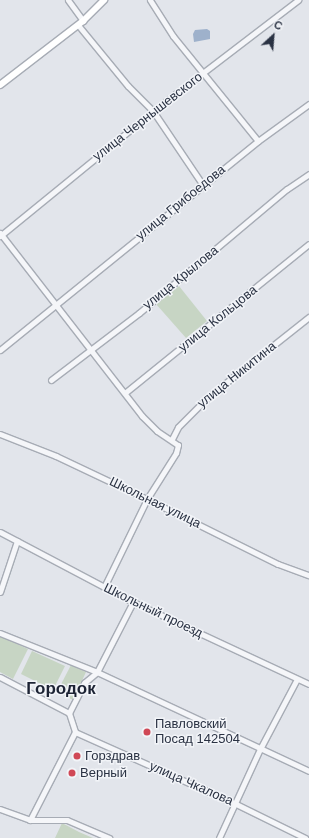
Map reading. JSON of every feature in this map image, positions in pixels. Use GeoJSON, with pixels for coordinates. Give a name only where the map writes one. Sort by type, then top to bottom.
{"type":"FeatureCollection","features":[{"type":"Feature","properties":{"kind":"main road"},"geometry":{"type":"LineString","coordinates":[[0,84],[80,23],[104,0]]}},
{"type":"Feature","properties":{"kind":"street"},"geometry":{"type":"LineString","coordinates":[[68,0],[80,23],[128,86],[153,112],[203,185]]}},
{"type":"Feature","properties":{"kind":"street"},"geometry":{"type":"LineString","coordinates":[[150,0],[173,36],[205,73],[258,141]]}},
{"type":"Feature","properties":{"kind":"street","name":"улица Чернышевского"},"geometry":{"type":"LineString","coordinates":[[0,235],[153,112],[298,0]]}},
{"type":"Feature","properties":{"kind":"street","name":"улица Грибоедова"},"geometry":{"type":"LineString","coordinates":[[0,350],[258,141],[309,104]]}},
{"type":"Feature","properties":{"kind":"street","name":"улица Крылова"},"geometry":{"type":"LineString","coordinates":[[51,380],[139,313],[287,189],[309,174]]}},
{"type":"Feature","properties":{"kind":"street"},"geometry":{"type":"LineString","coordinates":[[0,235],[157,431],[172,439],[178,445],[176,453],[147,499],[104,587]]}},
{"type":"Feature","properties":{"kind":"street","name":"улица Кольцова"},"geometry":{"type":"LineString","coordinates":[[126,392],[309,244]]}},
{"type":"Feature","properties":{"kind":"street","name":"улица Никитина"},"geometry":{"type":"LineString","coordinates":[[172,439],[178,427],[208,397],[309,317]]}},
{"type":"Feature","properties":{"kind":"street","name":"Школьная улица"},"geometry":{"type":"LineString","coordinates":[[0,434],[56,456],[278,564],[309,575]]}},
{"type":"Feature","properties":{"kind":"street","name":"Школьный проезд"},"geometry":{"type":"LineString","coordinates":[[0,532],[133,602],[309,684]]}},
{"type":"Feature","properties":{"kind":"street"},"geometry":{"type":"LineString","coordinates":[[0,592],[17,541]]}},
{"type":"Feature","properties":{"kind":"street"},"geometry":{"type":"LineString","coordinates":[[30,820],[75,732],[69,713],[84,683],[97,672],[133,602]]}},
{"type":"Feature","properties":{"kind":"street"},"geometry":{"type":"LineString","coordinates":[[0,633],[97,672],[309,771]]}},
{"type":"Feature","properties":{"kind":"street"},"geometry":{"type":"LineString","coordinates":[[0,676],[69,713]]}},
{"type":"Feature","properties":{"kind":"street"},"geometry":{"type":"LineString","coordinates":[[219,838],[236,804],[260,749],[297,678]]}},
{"type":"Feature","properties":{"kind":"street","name":"улица Чкалова"},"geometry":{"type":"LineString","coordinates":[[75,732],[236,804],[305,838]]}},
{"type":"Feature","properties":{"kind":"street"},"geometry":{"type":"LineString","coordinates":[[0,809],[30,820],[67,820],[109,838]]}},
{"type":"Feature","properties":{"kind":"green space"},"geometry":{"type":"Polygon","coordinates":[[[179,286],[207,321],[186,338],[156,304],[179,286]]]}},
{"type":"Feature","properties":{"kind":"green space"},"geometry":{"type":"Polygon","coordinates":[[[0,636],[28,649],[13,679],[0,672],[0,636]]]}},
{"type":"Feature","properties":{"kind":"green space"},"geometry":{"type":"Polygon","coordinates":[[[32,651],[65,666],[53,690],[21,674],[32,651]]]}},
{"type":"Feature","properties":{"kind":"green space"},"geometry":{"type":"Polygon","coordinates":[[[71,665],[86,672],[73,700],[57,692],[71,665]]]}},
{"type":"Feature","properties":{"kind":"green space"},"geometry":{"type":"Polygon","coordinates":[[[62,823],[79,832],[93,838],[55,838],[62,823]]]}},
{"type":"Feature","properties":{"kind":"water"},"geometry":{"type":"Polygon","coordinates":[[[207,29],[210,31],[210,39],[194,42],[193,34],[195,30],[207,29]]]}},
{"type":"Feature","properties":{"kind":"place","name":"Павловский Посад 142504"},"geometry":{"type":"Point","coordinates":[147,732]}},
{"type":"Feature","properties":{"kind":"place","name":"Горздрав"},"geometry":{"type":"Point","coordinates":[77,756]}},
{"type":"Feature","properties":{"kind":"place","name":"Верный"},"geometry":{"type":"Point","coordinates":[72,773]}},
{"type":"Feature","properties":{"kind":"district","name":"Городок"},"geometry":{"type":"Point","coordinates":[61,689]}}]}
